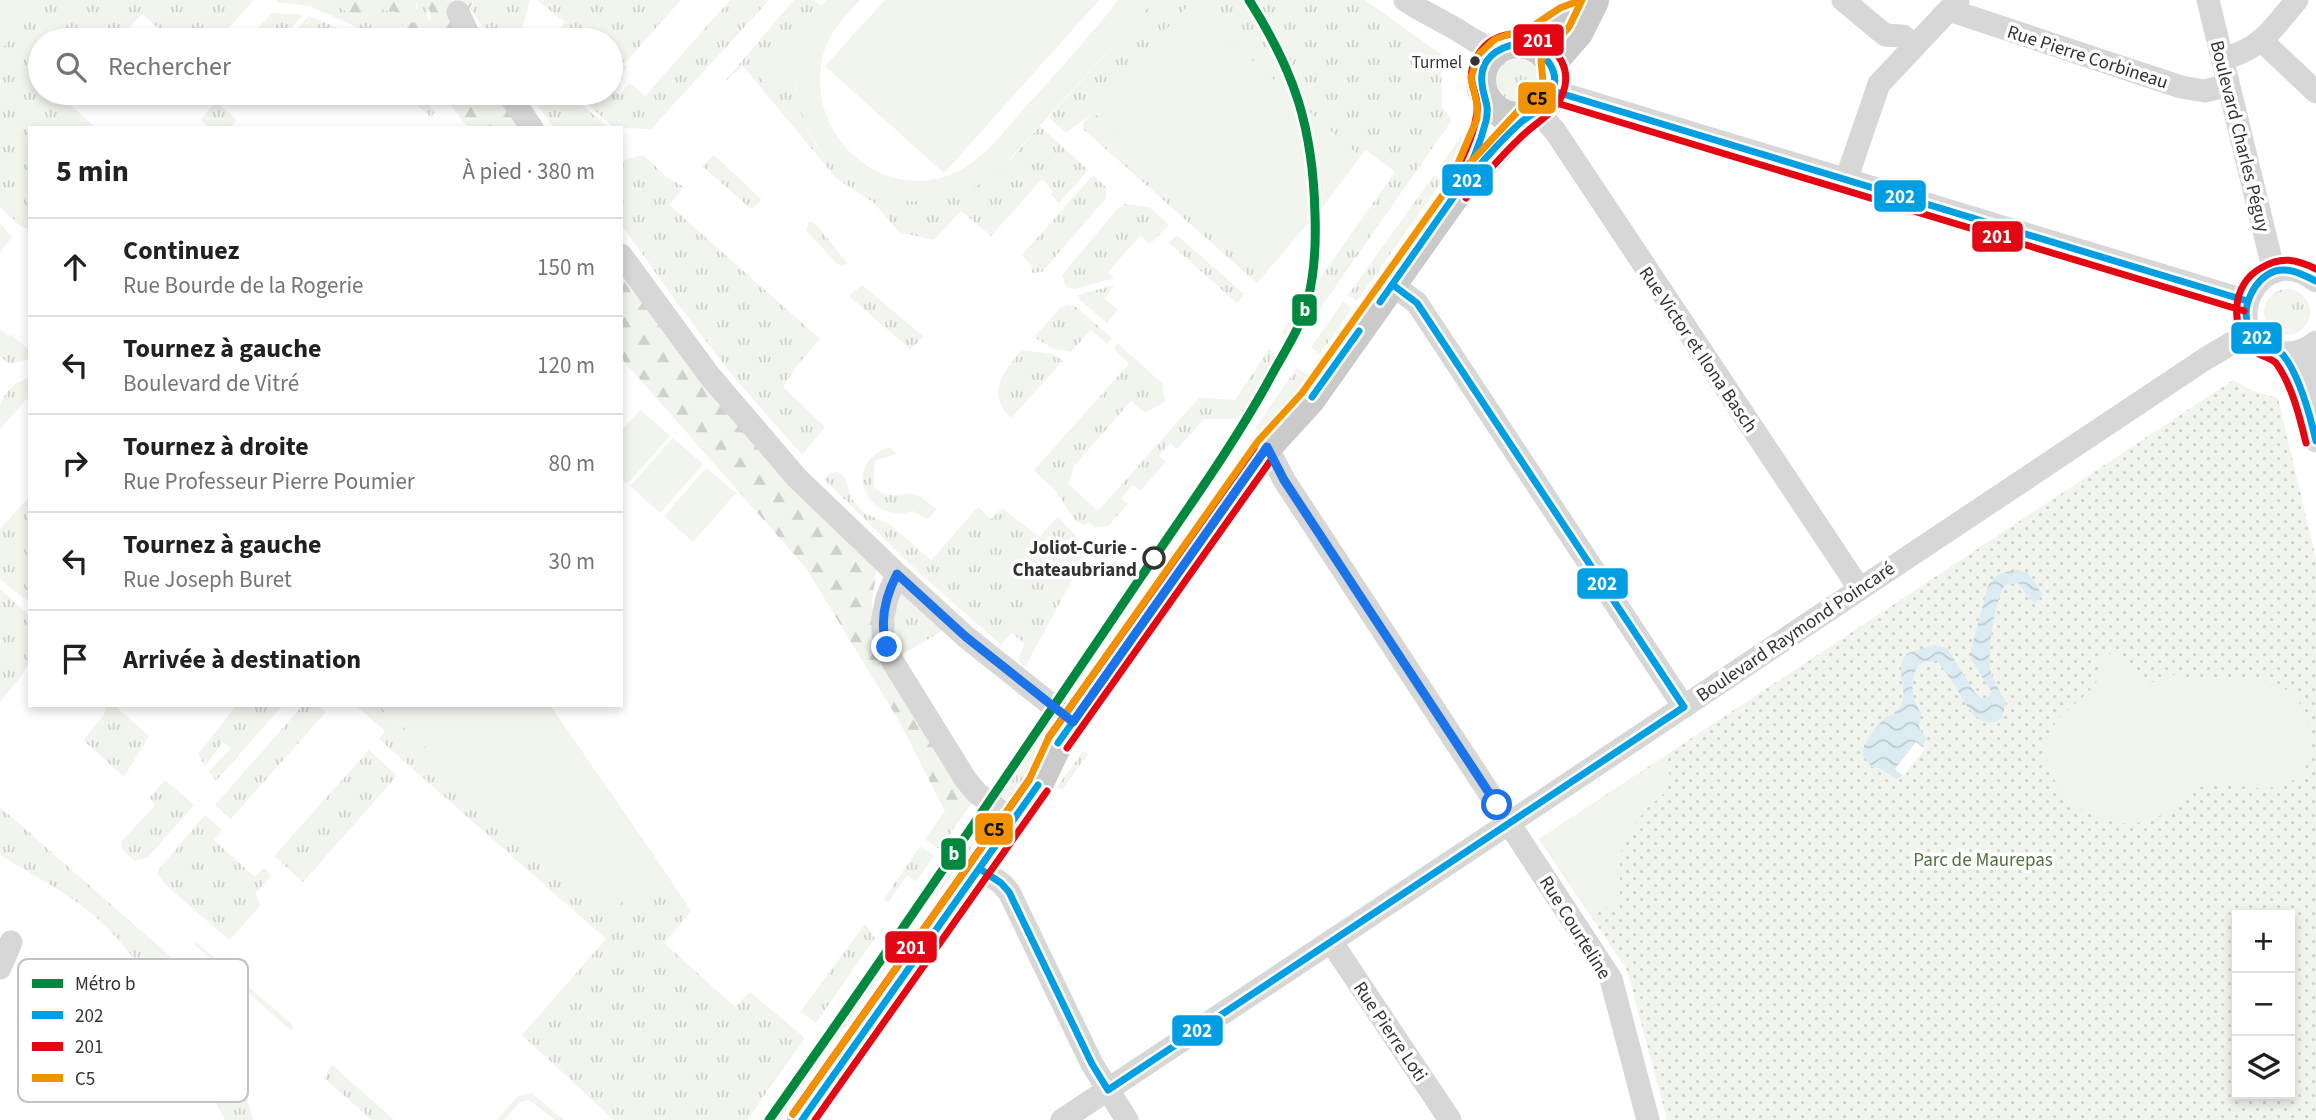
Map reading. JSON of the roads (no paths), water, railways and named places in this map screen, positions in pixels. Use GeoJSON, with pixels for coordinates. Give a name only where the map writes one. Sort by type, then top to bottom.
{"type":"FeatureCollection","features":[{"type":"Feature","properties":{"kind":"main road"},"geometry":{"type":"LineString","coordinates":[[1524,44],[1565,17],[1591,4]]}},
{"type":"Feature","properties":{"kind":"main road"},"geometry":{"type":"LineString","coordinates":[[802,1120],[980,869],[1038,785],[1058,743],[1267,447],[1310,400],[1456,194],[1542,95],[1578,33],[1591,4]]}},
{"type":"Feature","properties":{"kind":"main road"},"geometry":{"type":"LineString","coordinates":[[1456,194],[1483,133],[1488,102],[1482,87],[1490,59],[1506,45],[1524,44],[1542,52],[1542,95],[1517,117],[1504,114],[1488,102]]}},
{"type":"Feature","properties":{"kind":"street"},"geometry":{"type":"LineString","coordinates":[[1843,0],[1885,35],[1903,36],[1914,46]]}},
{"type":"Feature","properties":{"kind":"street","name":"Boulevard Charles Péguy"},"geometry":{"type":"LineString","coordinates":[[2208,0],[2274,272]]}},
{"type":"Feature","properties":{"kind":"street"},"geometry":{"type":"LineString","coordinates":[[2222,59],[2249,50],[2297,0]]}},
{"type":"Feature","properties":{"kind":"street"},"geometry":{"type":"LineString","coordinates":[[1412,5],[1437,31],[1490,59]]}},
{"type":"Feature","properties":{"kind":"street"},"geometry":{"type":"LineString","coordinates":[[1846,180],[1879,84],[1953,5]]}},
{"type":"Feature","properties":{"kind":"street","name":"Rue Pierre Corbineau"},"geometry":{"type":"LineString","coordinates":[[1953,5],[2181,87],[2205,91],[2228,85]]}},
{"type":"Feature","properties":{"kind":"street"},"geometry":{"type":"LineString","coordinates":[[458,12],[465,28]]}},
{"type":"Feature","properties":{"kind":"street"},"geometry":{"type":"LineString","coordinates":[[2261,40],[2316,92]]}},
{"type":"Feature","properties":{"kind":"street"},"geometry":{"type":"LineString","coordinates":[[1542,95],[1846,180],[2247,301]]}},
{"type":"Feature","properties":{"kind":"street","name":"Rue Victor et Ilona Basch"},"geometry":{"type":"LineString","coordinates":[[1542,95],[1555,131],[1859,588]]}},
{"type":"Feature","properties":{"kind":"street"},"geometry":{"type":"LineString","coordinates":[[516,105],[531,126]]}},
{"type":"Feature","properties":{"kind":"street"},"geometry":{"type":"LineString","coordinates":[[623,258],[702,365],[797,478],[897,574],[1001,666],[1073,722]]}},
{"type":"Feature","properties":{"kind":"street"},"geometry":{"type":"LineString","coordinates":[[2312,344],[2296,352],[2282,353],[2265,347],[2252,334],[2246,317],[2247,301],[2254,286],[2274,272],[2292,270],[2314,277]]}},
{"type":"Feature","properties":{"kind":"street"},"geometry":{"type":"LineString","coordinates":[[1393,285],[1417,303],[1684,707]]}},
{"type":"Feature","properties":{"kind":"street","name":"Boulevard Raymond Poincaré"},"geometry":{"type":"LineString","coordinates":[[1062,1120],[1332,943],[2205,359],[2252,334]]}},
{"type":"Feature","properties":{"kind":"street"},"geometry":{"type":"LineString","coordinates":[[2312,344],[2307,358],[2309,410],[2316,441]]}},
{"type":"Feature","properties":{"kind":"street"},"geometry":{"type":"LineString","coordinates":[[2282,353],[2309,410]]}},
{"type":"Feature","properties":{"kind":"street","name":"Rue Courteline"},"geometry":{"type":"LineString","coordinates":[[1267,447],[1284,480],[1611,979],[1648,1120]]}},
{"type":"Feature","properties":{"kind":"street"},"geometry":{"type":"LineString","coordinates":[[897,574],[883,617],[883,634],[893,662],[966,780],[977,793],[1013,821]]}},
{"type":"Feature","properties":{"kind":"street"},"geometry":{"type":"LineString","coordinates":[[980,869],[1009,892],[1092,1064],[1127,1120]]}},
{"type":"Feature","properties":{"kind":"street"},"geometry":{"type":"LineString","coordinates":[[0,968],[11,942]]}},
{"type":"Feature","properties":{"kind":"street","name":"Rue Pierre Loti"},"geometry":{"type":"LineString","coordinates":[[1332,943],[1450,1120]]}},
{"type":"Feature","properties":{"kind":"water"},"geometry":{"type":"Polygon","coordinates":[[[2018,570],[2028,573],[2043,595],[2034,604],[2018,583],[2004,586],[1997,604],[1992,629],[1990,665],[1992,677],[2006,703],[2002,718],[1985,722],[1978,718],[1937,661],[1922,662],[1915,673],[1912,687],[1921,713],[1919,727],[1926,738],[1922,750],[1911,767],[1897,779],[1879,768],[1872,767],[1862,755],[1863,751],[1875,729],[1902,704],[1902,664],[1908,653],[1934,645],[1947,648],[1975,693],[1983,699],[1989,697],[1991,691],[1971,659],[1971,650],[1988,586],[2000,574],[2018,570]]]}},
{"type":"Feature","properties":{"kind":"metro line","name":"b"},"geometry":{"type":"LineString","coordinates":[[769,1120],[910,918],[1211,475],[1260,396],[1302,317],[1314,267],[1315,225],[1310,154],[1290,77],[1249,0]]}},
{"type":"Feature","properties":{"kind":"place","name":"Turmel"},"geometry":{"type":"Point","coordinates":[1475,61]}},
{"type":"Feature","properties":{"kind":"place","name":"Joliot-Curie - Chateaubriand"},"geometry":{"type":"Point","coordinates":[1154,558]}},
{"type":"Feature","properties":{"kind":"park label","name":"Parc de Maurepas"},"geometry":{"type":"Point","coordinates":[1983,859]}}]}
